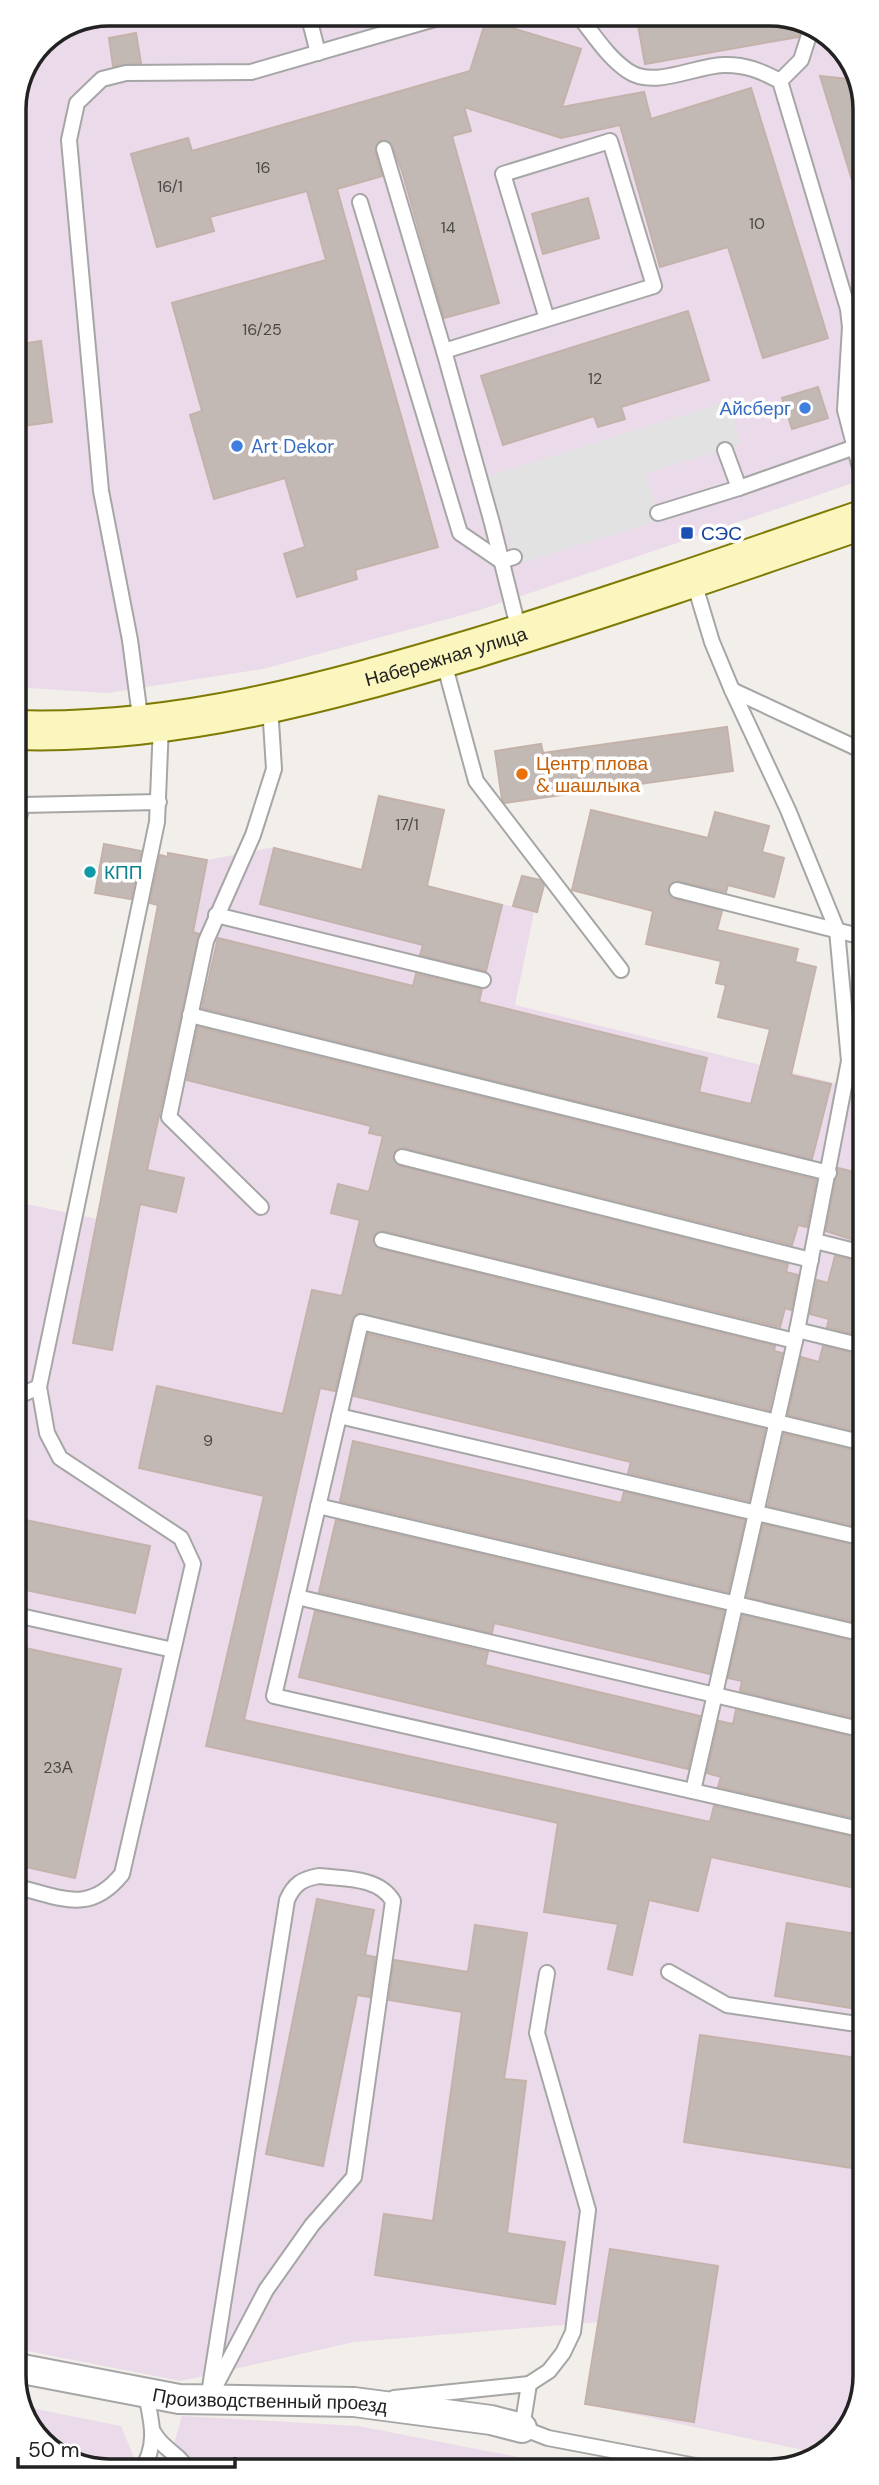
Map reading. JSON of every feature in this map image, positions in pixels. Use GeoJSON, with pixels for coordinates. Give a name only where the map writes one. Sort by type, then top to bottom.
{"type":"FeatureCollection","features":[{"type":"Feature","properties":{"kind":"street","name":"Набережная улица"},"geometry":{"type":"LineString","coordinates":[[26,730],[151,726],[270,704],[443,658],[853,523]]}},
{"type":"Feature","properties":{"kind":"street","name":"Производственный проезд"},"geometry":{"type":"LineString","coordinates":[[26,2370],[146,2395],[208,2400],[354,2402],[491,2420],[522,2428]]}},
{"type":"Feature","properties":{"kind":"lane"},"geometry":{"type":"LineString","coordinates":[[311,26],[318,53]]}},
{"type":"Feature","properties":{"kind":"lane"},"geometry":{"type":"LineString","coordinates":[[26,1888],[83,1902],[108,1891],[122,1874],[193,1564],[181,1538],[60,1458],[47,1433],[38,1387],[151,852],[159,802],[151,726],[130,640],[101,491],[69,140],[71,123],[77,103],[102,79],[126,73],[251,72],[411,26]]}},
{"type":"Feature","properties":{"kind":"lane"},"geometry":{"type":"LineString","coordinates":[[587,26],[615,61],[630,73],[651,78],[723,65],[753,67],[779,81],[848,309],[850,327],[845,410],[853,440]]}},
{"type":"Feature","properties":{"kind":"lane"},"geometry":{"type":"LineString","coordinates":[[779,81],[802,60],[809,36]]}},
{"type":"Feature","properties":{"kind":"lane"},"geometry":{"type":"LineString","coordinates":[[444,351],[654,286],[610,141],[503,174],[547,319]]}},
{"type":"Feature","properties":{"kind":"lane"},"geometry":{"type":"LineString","coordinates":[[384,149],[507,559],[520,634]]}},
{"type":"Feature","properties":{"kind":"lane"},"geometry":{"type":"LineString","coordinates":[[360,202],[460,533],[507,559]]}},
{"type":"Feature","properties":{"kind":"lane"},"geometry":{"type":"LineString","coordinates":[[658,513],[853,448]]}},
{"type":"Feature","properties":{"kind":"lane"},"geometry":{"type":"LineString","coordinates":[[725,450],[738,488]]}},
{"type":"Feature","properties":{"kind":"lane"},"geometry":{"type":"LineString","coordinates":[[692,578],[712,642],[788,810],[836,930],[849,1061],[796,1336],[693,1791]]}},
{"type":"Feature","properties":{"kind":"lane"},"geometry":{"type":"LineString","coordinates":[[443,658],[476,781],[621,970]]}},
{"type":"Feature","properties":{"kind":"lane"},"geometry":{"type":"LineString","coordinates":[[732,690],[853,746]]}},
{"type":"Feature","properties":{"kind":"lane"},"geometry":{"type":"LineString","coordinates":[[261,1207],[169,1116],[206,941],[253,835],[274,769],[270,704]]}},
{"type":"Feature","properties":{"kind":"lane"},"geometry":{"type":"LineString","coordinates":[[26,805],[159,802]]}},
{"type":"Feature","properties":{"kind":"lane"},"geometry":{"type":"LineString","coordinates":[[677,890],[853,934]]}},
{"type":"Feature","properties":{"kind":"lane"},"geometry":{"type":"LineString","coordinates":[[216,915],[482,980]]}},
{"type":"Feature","properties":{"kind":"lane"},"geometry":{"type":"LineString","coordinates":[[190,1014],[829,1173]]}},
{"type":"Feature","properties":{"kind":"lane"},"geometry":{"type":"LineString","coordinates":[[402,1157],[811,1260]]}},
{"type":"Feature","properties":{"kind":"lane"},"geometry":{"type":"LineString","coordinates":[[382,1240],[796,1336],[853,1345]]}},
{"type":"Feature","properties":{"kind":"lane"},"geometry":{"type":"LineString","coordinates":[[815,1241],[853,1250]]}},
{"type":"Feature","properties":{"kind":"lane"},"geometry":{"type":"LineString","coordinates":[[853,1440],[361,1322],[274,1696],[853,1827]]}},
{"type":"Feature","properties":{"kind":"lane"},"geometry":{"type":"LineString","coordinates":[[26,1392],[38,1387]]}},
{"type":"Feature","properties":{"kind":"lane"},"geometry":{"type":"LineString","coordinates":[[339,1416],[853,1535]]}},
{"type":"Feature","properties":{"kind":"lane"},"geometry":{"type":"LineString","coordinates":[[318,1506],[853,1631]]}},
{"type":"Feature","properties":{"kind":"lane"},"geometry":{"type":"LineString","coordinates":[[297,1597],[853,1727]]}},
{"type":"Feature","properties":{"kind":"lane"},"geometry":{"type":"LineString","coordinates":[[26,1617],[173,1650]]}},
{"type":"Feature","properties":{"kind":"lane"},"geometry":{"type":"LineString","coordinates":[[312,1877],[375,1884],[386,1889],[393,1901],[393,1915],[354,2177],[312,2225],[266,2290],[208,2400],[287,1899],[292,1888],[312,1877]]}},
{"type":"Feature","properties":{"kind":"lane"},"geometry":{"type":"LineString","coordinates":[[669,1972],[727,2005],[853,2023]]}},
{"type":"Feature","properties":{"kind":"lane"},"geometry":{"type":"LineString","coordinates":[[354,2402],[529,2384],[549,2371],[564,2353],[573,2332],[588,2210],[537,2033],[547,1973]]}},
{"type":"Feature","properties":{"kind":"lane"},"geometry":{"type":"LineString","coordinates":[[529,2384],[522,2428],[548,2438],[659,2459]]}},
{"type":"Feature","properties":{"kind":"lane"},"geometry":{"type":"LineString","coordinates":[[146,2395],[154,2433],[159,2443],[181,2459]]}},
{"type":"Feature","properties":{"kind":"lane"},"geometry":{"type":"LineString","coordinates":[[147,2459],[154,2433]]}},
{"type":"Feature","properties":{"kind":"shaded area"},"geometry":{"type":"Polygon","coordinates":[[[109,26],[776,26],[816,40],[832,54],[846,77],[853,109],[853,483],[477,611],[263,669],[107,693],[26,688],[26,103],[33,77],[50,50],[77,33],[109,26]]]}},
{"type":"Feature","properties":{"kind":"shaded area"},"geometry":{"type":"Polygon","coordinates":[[[728,401],[741,444],[646,474],[660,520],[516,565],[488,476],[728,401]]]}},
{"type":"Feature","properties":{"kind":"shaded area"},"geometry":{"type":"Polygon","coordinates":[[[275,847],[534,912],[515,1005],[853,1088],[853,2376],[848,2403],[836,2426],[825,2438],[807,2450],[585,2404],[598,2322],[354,2342],[181,2381],[26,2351],[26,1204],[98,1219],[168,853],[207,860],[275,847]]]}},
{"type":"Feature","properties":{"kind":"shaded area"},"geometry":{"type":"Polygon","coordinates":[[[33,2408],[121,2426],[134,2458],[139,2459],[103,2459],[77,2452],[54,2438],[40,2422],[33,2408]]]}},
{"type":"Feature","properties":{"kind":"shaded area"},"geometry":{"type":"Polygon","coordinates":[[[182,2416],[358,2426],[528,2459],[170,2459],[182,2416]]]}},
{"type":"Feature","properties":{"kind":"building"},"geometry":{"type":"Polygon","coordinates":[[[484,26],[506,26],[581,49],[562,107],[644,92],[651,119],[751,88],[828,338],[763,358],[728,247],[660,267],[620,125],[561,138],[464,107],[471,131],[452,136],[499,303],[444,318],[402,171],[391,143],[381,140],[375,151],[382,176],[337,189],[438,547],[355,570],[357,579],[297,597],[284,554],[305,547],[285,478],[214,499],[190,415],[202,411],[172,303],[326,260],[307,191],[210,217],[214,231],[157,247],[131,154],[188,138],[192,151],[470,71],[484,26]]]}},
{"type":"Feature","properties":{"kind":"building"},"geometry":{"type":"Polygon","coordinates":[[[638,26],[776,26],[800,32],[798,37],[645,64],[638,26]]]}},
{"type":"Feature","properties":{"kind":"building"},"geometry":{"type":"Polygon","coordinates":[[[136,33],[141,63],[113,66],[109,38],[136,33]]]}},
{"type":"Feature","properties":{"kind":"building"},"geometry":{"type":"Polygon","coordinates":[[[820,76],[847,79],[850,88],[853,109],[853,183],[820,76]]]}},
{"type":"Feature","properties":{"kind":"building"},"geometry":{"type":"Polygon","coordinates":[[[588,198],[599,238],[543,254],[532,214],[588,198]]]}},
{"type":"Feature","properties":{"kind":"building"},"geometry":{"type":"Polygon","coordinates":[[[688,311],[709,380],[621,407],[625,419],[598,427],[594,416],[503,445],[481,376],[688,311]]]}},
{"type":"Feature","properties":{"kind":"building"},"geometry":{"type":"Polygon","coordinates":[[[41,341],[52,422],[26,426],[26,343],[41,341]]]}},
{"type":"Feature","properties":{"kind":"building","name":"Айсберг"},"geometry":{"type":"Polygon","coordinates":[[[818,387],[828,418],[792,429],[782,398],[818,387]]]}},
{"type":"Feature","properties":{"kind":"building"},"geometry":{"type":"Polygon","coordinates":[[[727,727],[733,771],[505,803],[502,799],[495,751],[541,744],[543,753],[727,727]]]}},
{"type":"Feature","properties":{"kind":"building"},"geometry":{"type":"Polygon","coordinates":[[[379,796],[444,810],[427,886],[502,905],[486,971],[420,955],[423,945],[260,904],[274,848],[362,870],[379,796]]]}},
{"type":"Feature","properties":{"kind":"building"},"geometry":{"type":"Polygon","coordinates":[[[591,810],[708,838],[715,812],[769,826],[762,852],[784,858],[774,897],[728,885],[726,892],[679,881],[670,884],[668,892],[675,899],[722,911],[717,930],[798,949],[795,962],[816,967],[791,1075],[831,1084],[812,1159],[202,1008],[218,938],[413,986],[416,974],[482,989],[479,1002],[707,1058],[699,1092],[751,1104],[770,1029],[718,1017],[726,985],[716,983],[721,961],[646,944],[653,911],[572,890],[591,810]]]}},
{"type":"Feature","properties":{"kind":"building"},"geometry":{"type":"Polygon","coordinates":[[[104,844],[141,851],[131,899],[95,893],[104,844]]]}},
{"type":"Feature","properties":{"kind":"building"},"geometry":{"type":"Polygon","coordinates":[[[168,853],[207,860],[193,932],[199,934],[147,1170],[184,1178],[176,1212],[140,1204],[112,1350],[73,1343],[158,905],[150,903],[160,855],[168,857],[168,853]]]}},
{"type":"Feature","properties":{"kind":"building"},"geometry":{"type":"Polygon","coordinates":[[[522,876],[540,880],[544,885],[537,912],[513,906],[522,876]]]}},
{"type":"Feature","properties":{"kind":"building"},"geometry":{"type":"Polygon","coordinates":[[[198,1027],[816,1180],[807,1227],[798,1225],[792,1245],[404,1148],[396,1150],[393,1159],[400,1166],[788,1264],[786,1272],[798,1275],[791,1310],[785,1308],[780,1327],[384,1231],[376,1233],[373,1238],[380,1249],[775,1346],[774,1351],[782,1353],[769,1410],[358,1313],[352,1320],[335,1391],[320,1388],[244,1720],[710,1822],[714,1806],[853,1837],[853,1888],[711,1857],[698,1911],[649,1900],[632,1975],[608,1969],[618,1924],[544,1912],[558,1823],[206,1746],[264,1496],[139,1468],[157,1386],[283,1414],[312,1290],[342,1296],[360,1220],[331,1213],[338,1184],[369,1192],[383,1136],[369,1133],[371,1126],[187,1080],[198,1027]]]}},
{"type":"Feature","properties":{"kind":"building"},"geometry":{"type":"Polygon","coordinates":[[[838,1168],[853,1172],[853,1240],[826,1231],[838,1168]]]}},
{"type":"Feature","properties":{"kind":"building"},"geometry":{"type":"Polygon","coordinates":[[[835,1256],[853,1260],[853,1334],[827,1327],[829,1319],[810,1314],[817,1280],[828,1283],[835,1256]]]}},
{"type":"Feature","properties":{"kind":"building"},"geometry":{"type":"Polygon","coordinates":[[[368,1334],[765,1429],[749,1501],[628,1473],[631,1462],[354,1396],[368,1334]]]}},
{"type":"Feature","properties":{"kind":"building"},"geometry":{"type":"Polygon","coordinates":[[[823,1346],[853,1353],[853,1430],[788,1415],[801,1357],[819,1362],[823,1346]]]}},
{"type":"Feature","properties":{"kind":"building"},"geometry":{"type":"Polygon","coordinates":[[[784,1434],[853,1450],[853,1525],[768,1506],[784,1434]]]}},
{"type":"Feature","properties":{"kind":"building"},"geometry":{"type":"Polygon","coordinates":[[[353,1441],[621,1503],[624,1492],[745,1520],[728,1592],[340,1501],[353,1441]]]}},
{"type":"Feature","properties":{"kind":"building"},"geometry":{"type":"Polygon","coordinates":[[[26,1520],[150,1546],[135,1613],[26,1590],[26,1520]]]}},
{"type":"Feature","properties":{"kind":"building"},"geometry":{"type":"Polygon","coordinates":[[[336,1520],[724,1611],[710,1674],[494,1623],[492,1633],[319,1592],[336,1520]]]}},
{"type":"Feature","properties":{"kind":"building"},"geometry":{"type":"Polygon","coordinates":[[[763,1524],[853,1544],[853,1621],[747,1597],[763,1524]]]}},
{"type":"Feature","properties":{"kind":"building"},"geometry":{"type":"Polygon","coordinates":[[[315,1611],[488,1652],[485,1665],[700,1716],[688,1769],[299,1677],[315,1611]]]}},
{"type":"Feature","properties":{"kind":"building"},"geometry":{"type":"Polygon","coordinates":[[[743,1615],[853,1640],[853,1717],[740,1691],[742,1681],[728,1678],[743,1615]]]}},
{"type":"Feature","properties":{"kind":"building"},"geometry":{"type":"Polygon","coordinates":[[[26,1648],[121,1669],[75,1878],[26,1867],[26,1648]]]}},
{"type":"Feature","properties":{"kind":"building"},"geometry":{"type":"Polygon","coordinates":[[[736,1710],[853,1737],[853,1818],[718,1787],[721,1777],[707,1773],[719,1721],[733,1724],[736,1710]]]}},
{"type":"Feature","properties":{"kind":"building"},"geometry":{"type":"Polygon","coordinates":[[[317,1899],[374,1910],[365,1955],[375,1957],[370,1997],[357,1995],[323,2166],[266,2154],[317,1899]]]}},
{"type":"Feature","properties":{"kind":"building"},"geometry":{"type":"Polygon","coordinates":[[[787,1923],[853,1933],[853,2008],[775,1996],[787,1923]]]}},
{"type":"Feature","properties":{"kind":"building"},"geometry":{"type":"Polygon","coordinates":[[[475,1925],[527,1933],[504,2079],[526,2081],[507,2233],[565,2242],[555,2304],[375,2275],[384,2214],[433,2221],[462,2012],[389,2000],[394,1960],[468,1972],[475,1925]]]}},
{"type":"Feature","properties":{"kind":"building"},"geometry":{"type":"Polygon","coordinates":[[[700,2035],[853,2057],[853,2168],[684,2142],[700,2035]]]}},
{"type":"Feature","properties":{"kind":"building"},"geometry":{"type":"Polygon","coordinates":[[[610,2249],[718,2266],[694,2422],[585,2404],[610,2249]]]}},
{"type":"Feature","properties":{"kind":"place","name":"Айсберг"},"geometry":{"type":"Point","coordinates":[805,408]}},
{"type":"Feature","properties":{"kind":"place","name":"Art Dekor"},"geometry":{"type":"Point","coordinates":[237,446]}},
{"type":"Feature","properties":{"kind":"place","name":"СЭС"},"geometry":{"type":"Point","coordinates":[687,533]}},
{"type":"Feature","properties":{"kind":"place","name":"Центр плова & шашлыка"},"geometry":{"type":"Point","coordinates":[522,774]}},
{"type":"Feature","properties":{"kind":"place","name":"КПП"},"geometry":{"type":"Point","coordinates":[90,872]}}]}
